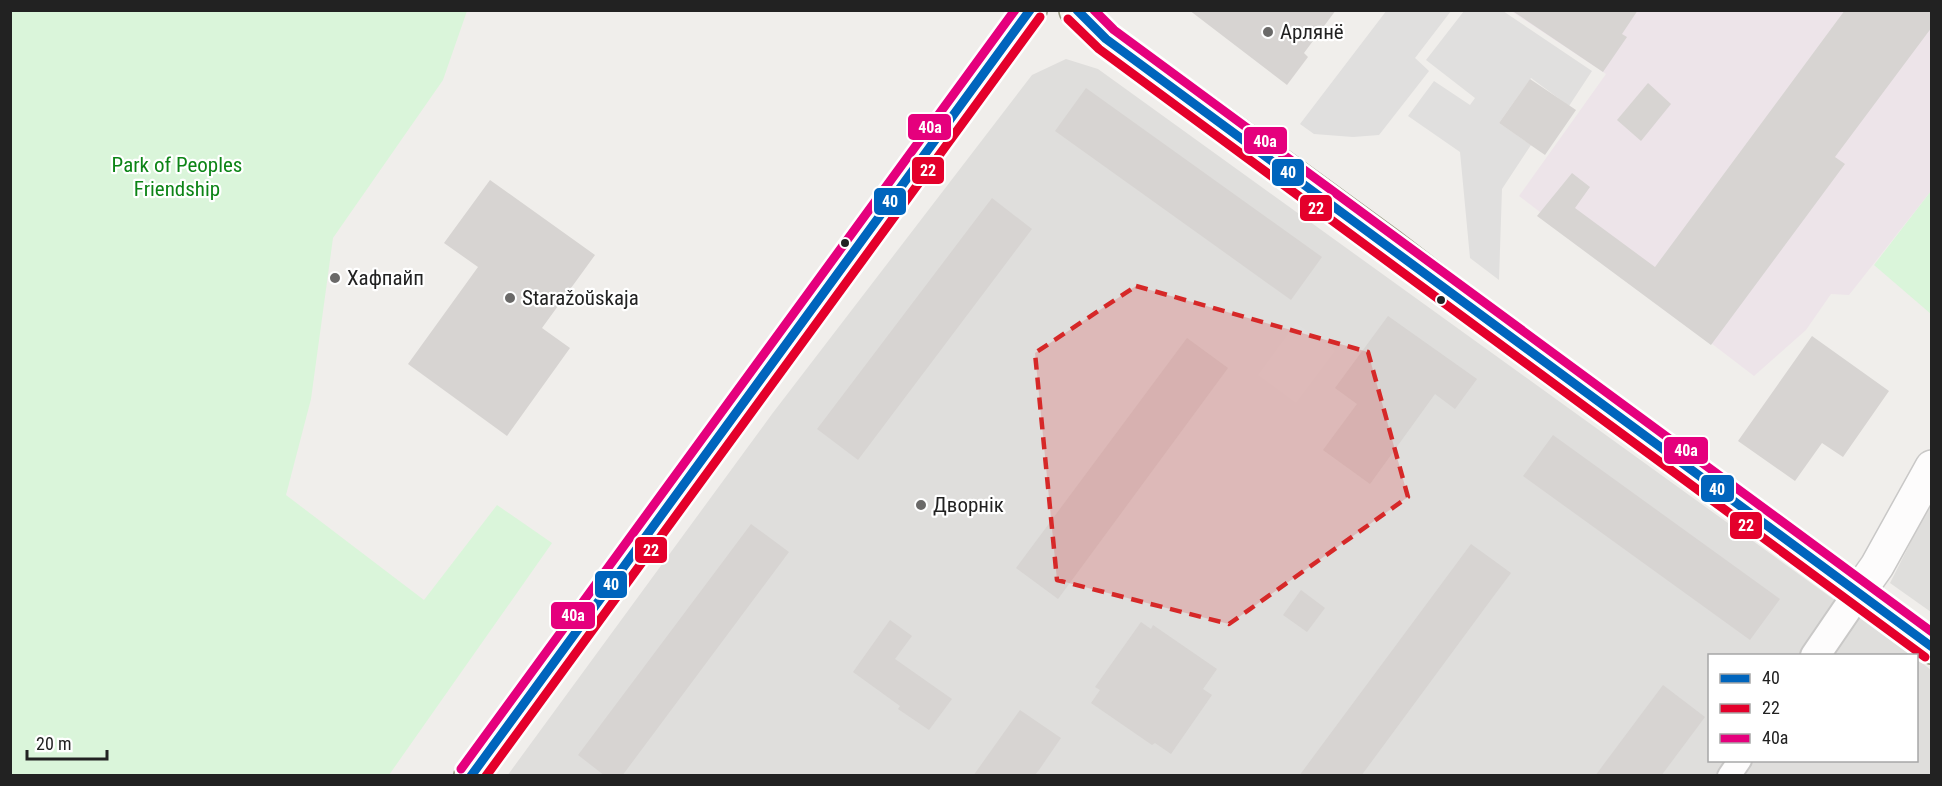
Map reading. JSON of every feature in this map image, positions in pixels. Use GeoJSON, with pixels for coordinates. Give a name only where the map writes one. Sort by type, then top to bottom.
{"type":"FeatureCollection","features":[{"type":"Feature","properties":{"kind":"main road"},"geometry":{"type":"LineString","coordinates":[[471,776],[1030,10]]}},
{"type":"Feature","properties":{"kind":"main road"},"geometry":{"type":"LineString","coordinates":[[1076,10],[1106,39],[1389,245],[1471,308],[1932,647]]}},
{"type":"Feature","properties":{"kind":"street"},"geometry":{"type":"LineString","coordinates":[[1816,654],[1877,566],[1932,467]]}},
{"type":"Feature","properties":{"kind":"street"},"geometry":{"type":"LineString","coordinates":[[1729,776],[1739,762]]}},
{"type":"Feature","properties":{"kind":"highlighted area"},"geometry":{"type":"Polygon","coordinates":[[[1136,286],[1368,352],[1408,497],[1229,624],[1057,580],[1035,353],[1136,286]]]}},
{"type":"Feature","properties":{"kind":"shaded area"},"geometry":{"type":"Polygon","coordinates":[[[1387,10],[1451,11],[1415,58],[1429,71],[1379,135],[1353,137],[1314,134],[1300,124],[1387,10]]]}},
{"type":"Feature","properties":{"kind":"shaded area"},"geometry":{"type":"Polygon","coordinates":[[[1464,11],[1503,11],[1592,71],[1569,106],[1531,78],[1499,123],[1531,145],[1502,189],[1499,280],[1470,258],[1460,152],[1408,116],[1434,81],[1470,105],[1475,98],[1426,60],[1464,11]]]}},
{"type":"Feature","properties":{"kind":"shaded area"},"geometry":{"type":"Polygon","coordinates":[[[1511,11],[1931,11],[1931,191],[1849,295],[1831,294],[1806,330],[1754,376],[1519,196],[1606,74],[1511,11]]]}},
{"type":"Feature","properties":{"kind":"shaded area"},"geometry":{"type":"Polygon","coordinates":[[[1066,59],[1098,69],[1910,654],[1708,654],[1708,762],[1918,762],[1918,660],[1931,670],[1931,775],[507,776],[772,414],[1032,75],[1066,59]]]}},
{"type":"Feature","properties":{"kind":"shaded area"},"geometry":{"type":"Polygon","coordinates":[[[1296,323],[1335,351],[1296,403],[1258,375],[1296,323]]]}},
{"type":"Feature","properties":{"kind":"shaded area"},"geometry":{"type":"Polygon","coordinates":[[[1931,502],[1932,612],[1890,583],[1931,502]]]}},
{"type":"Feature","properties":{"kind":"green space","name":"Park of Peoples Friendship"},"geometry":{"type":"Polygon","coordinates":[[[10,11],[467,11],[443,80],[333,238],[311,399],[286,495],[424,600],[497,505],[552,543],[389,775],[11,775],[10,11]]]}},
{"type":"Feature","properties":{"kind":"green space"},"geometry":{"type":"Polygon","coordinates":[[[1931,191],[1931,314],[1874,265],[1931,191]]]}},
{"type":"Feature","properties":{"kind":"building","name":"Арлянё"},"geometry":{"type":"Polygon","coordinates":[[[1189,10],[1336,10],[1304,53],[1308,57],[1287,85],[1189,10]]]}},
{"type":"Feature","properties":{"kind":"building"},"geometry":{"type":"Polygon","coordinates":[[[1511,10],[1638,10],[1622,34],[1627,37],[1603,72],[1511,10]]]}},
{"type":"Feature","properties":{"kind":"building"},"geometry":{"type":"Polygon","coordinates":[[[1845,10],[1932,10],[1932,27],[1835,157],[1845,164],[1711,345],[1537,216],[1572,173],[1590,187],[1575,208],[1655,267],[1845,10]]]}},
{"type":"Feature","properties":{"kind":"building"},"geometry":{"type":"Polygon","coordinates":[[[1530,79],[1576,110],[1545,155],[1499,123],[1530,79]]]}},
{"type":"Feature","properties":{"kind":"building"},"geometry":{"type":"Polygon","coordinates":[[[1648,83],[1671,104],[1641,141],[1617,120],[1648,83]]]}},
{"type":"Feature","properties":{"kind":"building"},"geometry":{"type":"Polygon","coordinates":[[[1086,88],[1322,257],[1291,300],[1055,131],[1086,88]]]}},
{"type":"Feature","properties":{"kind":"building","name":"Staražoŭskaja"},"geometry":{"type":"Polygon","coordinates":[[[490,180],[595,255],[542,328],[570,348],[507,436],[408,364],[478,267],[444,243],[490,180]]]}},
{"type":"Feature","properties":{"kind":"building"},"geometry":{"type":"Polygon","coordinates":[[[992,198],[1032,229],[858,460],[817,429],[992,198]]]}},
{"type":"Feature","properties":{"kind":"building"},"geometry":{"type":"Polygon","coordinates":[[[1388,316],[1477,379],[1455,409],[1435,394],[1370,484],[1323,450],[1357,404],[1335,388],[1388,316]]]}},
{"type":"Feature","properties":{"kind":"building"},"geometry":{"type":"Polygon","coordinates":[[[1812,336],[1889,391],[1843,457],[1822,443],[1795,481],[1738,441],[1812,336]]]}},
{"type":"Feature","properties":{"kind":"building"},"geometry":{"type":"Polygon","coordinates":[[[1187,338],[1228,368],[1058,599],[1016,568],[1187,338]]]}},
{"type":"Feature","properties":{"kind":"building"},"geometry":{"type":"Polygon","coordinates":[[[1553,435],[1780,599],[1750,640],[1523,476],[1553,435]]]}},
{"type":"Feature","properties":{"kind":"building"},"geometry":{"type":"Polygon","coordinates":[[[751,524],[789,552],[622,776],[605,776],[578,755],[751,524]]]}},
{"type":"Feature","properties":{"kind":"building"},"geometry":{"type":"Polygon","coordinates":[[[1471,544],[1511,573],[1361,776],[1299,776],[1471,544]]]}},
{"type":"Feature","properties":{"kind":"building"},"geometry":{"type":"Polygon","coordinates":[[[1301,590],[1325,608],[1307,632],[1283,615],[1301,590]]]}},
{"type":"Feature","properties":{"kind":"building"},"geometry":{"type":"Polygon","coordinates":[[[890,620],[912,636],[895,659],[952,699],[929,730],[898,709],[900,706],[853,672],[890,620]]]}},
{"type":"Feature","properties":{"kind":"building"},"geometry":{"type":"Polygon","coordinates":[[[1141,622],[1151,629],[1153,625],[1217,669],[1203,689],[1212,695],[1171,754],[1155,743],[1152,745],[1091,703],[1100,690],[1095,687],[1141,622]]]}},
{"type":"Feature","properties":{"kind":"building"},"geometry":{"type":"Polygon","coordinates":[[[1663,685],[1705,717],[1661,776],[1595,776],[1663,685]]]}},
{"type":"Feature","properties":{"kind":"building"},"geometry":{"type":"Polygon","coordinates":[[[1020,710],[1061,738],[1039,770],[1034,776],[973,776],[1020,710]]]}},
{"type":"Feature","properties":{"kind":"transit line","name":"40а"},"geometry":{"type":"LineString","coordinates":[[461,769],[1015,10]]}},
{"type":"Feature","properties":{"kind":"transit line","name":"40"},"geometry":{"type":"LineString","coordinates":[[471,776],[1030,10]]}},
{"type":"Feature","properties":{"kind":"transit line","name":"40"},"geometry":{"type":"LineString","coordinates":[[1077,10],[1106,39],[1932,647]]}},
{"type":"Feature","properties":{"kind":"transit line","name":"40а"},"geometry":{"type":"LineString","coordinates":[[1094,10],[1114,30],[1932,632]]}},
{"type":"Feature","properties":{"kind":"transit line","name":"22"},"geometry":{"type":"LineString","coordinates":[[486,776],[1040,17]]}},
{"type":"Feature","properties":{"kind":"transit line","name":"22"},"geometry":{"type":"LineString","coordinates":[[1068,19],[1099,49],[1925,657]]}},
{"type":"Feature","properties":{"kind":"place","name":"Арлянё"},"geometry":{"type":"Point","coordinates":[1268,32]}},
{"type":"Feature","properties":{"kind":"place","name":"Хафпайп"},"geometry":{"type":"Point","coordinates":[335,278]}},
{"type":"Feature","properties":{"kind":"place","name":"Staražoŭskaja"},"geometry":{"type":"Point","coordinates":[510,298]}},
{"type":"Feature","properties":{"kind":"place","name":"Дворнік"},"geometry":{"type":"Point","coordinates":[921,505]}}]}
